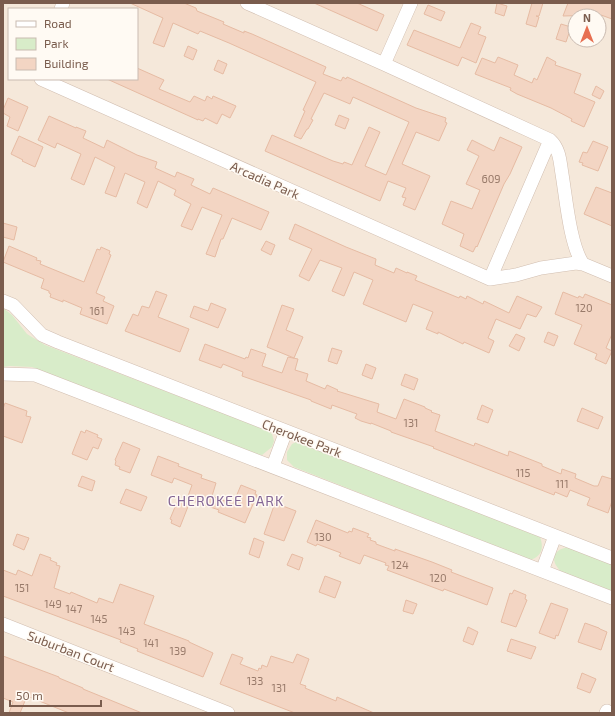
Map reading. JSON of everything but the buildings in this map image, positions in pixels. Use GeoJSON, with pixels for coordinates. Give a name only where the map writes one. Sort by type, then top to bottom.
{"type":"FeatureCollection","features":[{"type":"Feature","properties":{"kind":"street"},"geometry":{"type":"LineString","coordinates":[[247,3],[550,140],[555,144],[561,163],[574,241],[577,254],[583,264]]}},
{"type":"Feature","properties":{"kind":"street"},"geometry":{"type":"LineString","coordinates":[[384,64],[411,3]]}},
{"type":"Feature","properties":{"kind":"street","name":"Arcadia Park"},"geometry":{"type":"LineString","coordinates":[[43,80],[490,279]]}},
{"type":"Feature","properties":{"kind":"street"},"geometry":{"type":"LineString","coordinates":[[490,279],[550,140]]}},
{"type":"Feature","properties":{"kind":"street"},"geometry":{"type":"LineString","coordinates":[[490,279],[516,275],[541,268],[569,263],[583,264],[612,276]]}},
{"type":"Feature","properties":{"kind":"street","name":"Cherokee Park"},"geometry":{"type":"LineString","coordinates":[[3,301],[13,305],[42,335],[58,342],[612,558]]}},
{"type":"Feature","properties":{"kind":"street"},"geometry":{"type":"LineString","coordinates":[[3,374],[35,375],[612,598]]}},
{"type":"Feature","properties":{"kind":"street"},"geometry":{"type":"LineString","coordinates":[[273,466],[286,431]]}},
{"type":"Feature","properties":{"kind":"street"},"geometry":{"type":"LineString","coordinates":[[542,570],[554,536]]}},
{"type":"Feature","properties":{"kind":"street","name":"Suburban Court"},"geometry":{"type":"LineString","coordinates":[[3,624],[228,713]]}},
{"type":"Feature","properties":{"kind":"shaded area"},"geometry":{"type":"Polygon","coordinates":[[[3,3],[612,3],[612,713],[3,713],[3,3]]]}},
{"type":"Feature","properties":{"kind":"green space"},"geometry":{"type":"Polygon","coordinates":[[[3,308],[12,315],[27,334],[45,345],[264,429],[272,434],[274,441],[272,447],[262,455],[256,454],[32,367],[3,367],[3,308]]]}},
{"type":"Feature","properties":{"kind":"green space"},"geometry":{"type":"Polygon","coordinates":[[[296,442],[305,443],[540,537],[542,545],[541,551],[537,556],[530,560],[294,467],[287,460],[287,452],[292,444],[296,442]]]}},
{"type":"Feature","properties":{"kind":"green space"},"geometry":{"type":"Polygon","coordinates":[[[570,547],[612,563],[612,592],[566,575],[557,567],[554,558],[555,554],[563,548],[570,547]]]}},
{"type":"Feature","properties":{"kind":"district","name":"CHEROKEE PARK"},"geometry":{"type":"Point","coordinates":[226,500]}}]}
